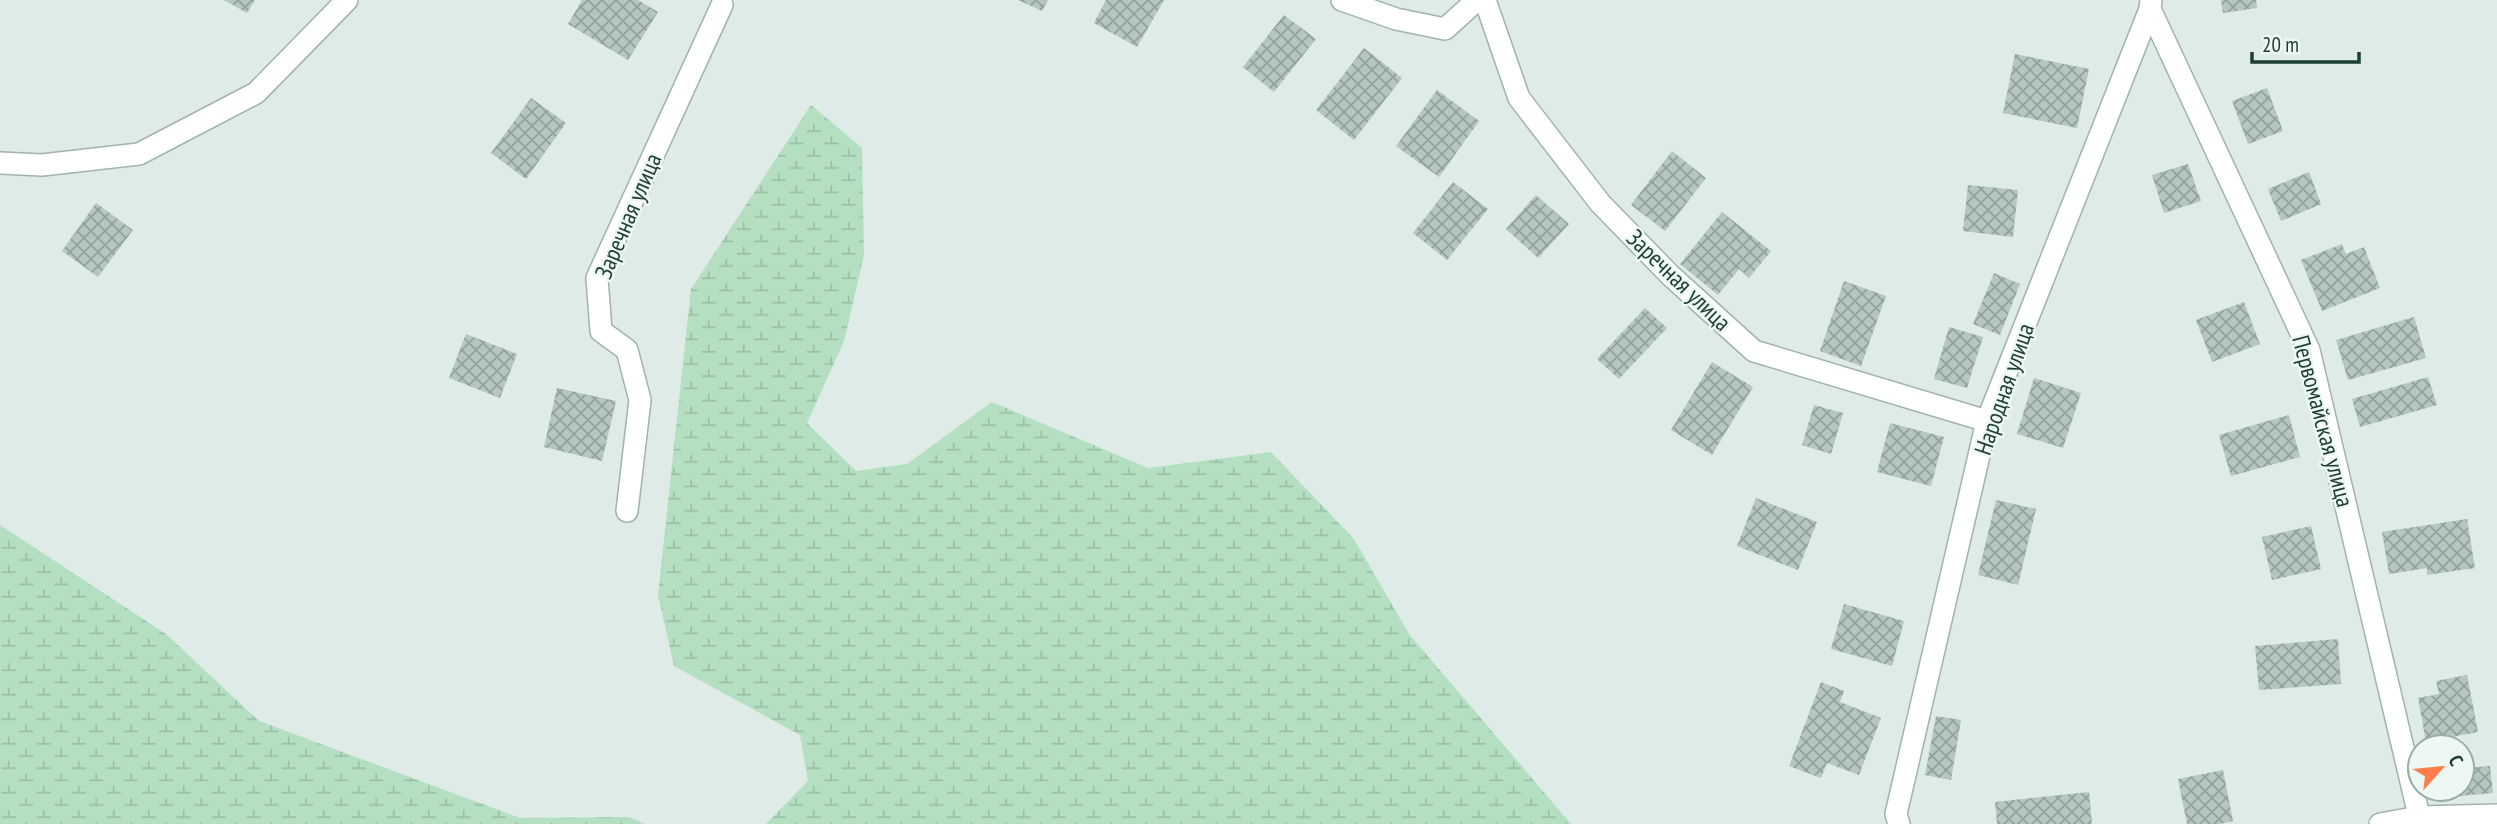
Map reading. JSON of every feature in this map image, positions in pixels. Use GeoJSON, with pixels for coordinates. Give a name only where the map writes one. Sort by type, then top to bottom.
{"type":"FeatureCollection","features":[{"type":"Feature","properties":{"kind":"street"},"geometry":{"type":"LineString","coordinates":[[0,163],[42,165],[138,153],[256,93],[347,0]]}},
{"type":"Feature","properties":{"kind":"street"},"geometry":{"type":"LineString","coordinates":[[1342,0],[1396,19],[1445,29],[1477,0]]}},
{"type":"Feature","properties":{"kind":"street","name":"Заречная улица"},"geometry":{"type":"LineString","coordinates":[[1485,0],[1519,98],[1600,203],[1670,275],[1754,351],[1987,421]]}},
{"type":"Feature","properties":{"kind":"street","name":"Заречная улица"},"geometry":{"type":"LineString","coordinates":[[627,511],[640,400],[627,350],[601,331],[597,278],[722,2]]}},
{"type":"Feature","properties":{"kind":"street","name":"Народная улица"},"geometry":{"type":"LineString","coordinates":[[1899,824],[1896,814],[1987,421],[2150,4]]}},
{"type":"Feature","properties":{"kind":"street","name":"Первомайская улица"},"geometry":{"type":"LineString","coordinates":[[2150,4],[2309,350],[2420,820]]}},
{"type":"Feature","properties":{"kind":"street"},"geometry":{"type":"LineString","coordinates":[[2380,824],[2497,815]]}},
{"type":"Feature","properties":{"kind":"green space"},"geometry":{"type":"Polygon","coordinates":[[[811,105],[862,148],[864,255],[844,341],[807,423],[856,471],[907,464],[992,402],[1148,468],[1271,452],[1354,539],[1409,634],[1571,824],[766,824],[808,781],[800,735],[674,666],[658,595],[691,289],[811,105]]]}},
{"type":"Feature","properties":{"kind":"green space"},"geometry":{"type":"Polygon","coordinates":[[[0,525],[166,634],[259,721],[520,818],[629,817],[645,824],[0,824],[0,525]]]}},
{"type":"Feature","properties":{"kind":"building"},"geometry":{"type":"Polygon","coordinates":[[[224,0],[255,0],[247,13],[224,0]]]}},
{"type":"Feature","properties":{"kind":"building"},"geometry":{"type":"Polygon","coordinates":[[[582,0],[638,0],[658,12],[628,60],[568,24],[582,0]]]}},
{"type":"Feature","properties":{"kind":"building"},"geometry":{"type":"Polygon","coordinates":[[[1018,0],[1048,0],[1042,11],[1018,0]]]}},
{"type":"Feature","properties":{"kind":"building"},"geometry":{"type":"Polygon","coordinates":[[[1106,0],[1164,0],[1137,47],[1094,23],[1106,0]]]}},
{"type":"Feature","properties":{"kind":"building"},"geometry":{"type":"Polygon","coordinates":[[[2221,0],[2256,0],[2257,8],[2223,13],[2221,0]]]}},
{"type":"Feature","properties":{"kind":"building"},"geometry":{"type":"Polygon","coordinates":[[[1284,15],[1316,39],[1274,92],[1243,67],[1284,15]]]}},
{"type":"Feature","properties":{"kind":"building"},"geometry":{"type":"Polygon","coordinates":[[[1364,48],[1402,78],[1354,140],[1316,110],[1364,48]]]}},
{"type":"Feature","properties":{"kind":"building"},"geometry":{"type":"Polygon","coordinates":[[[2015,54],[2089,69],[2077,128],[2003,113],[2015,54]]]}},
{"type":"Feature","properties":{"kind":"building"},"geometry":{"type":"Polygon","coordinates":[[[2267,88],[2283,131],[2248,144],[2232,101],[2267,88]]]}},
{"type":"Feature","properties":{"kind":"building"},"geometry":{"type":"Polygon","coordinates":[[[1437,90],[1479,121],[1439,177],[1396,146],[1437,90]]]}},
{"type":"Feature","properties":{"kind":"building"},"geometry":{"type":"Polygon","coordinates":[[[531,98],[566,123],[526,179],[491,153],[531,98]]]}},
{"type":"Feature","properties":{"kind":"building"},"geometry":{"type":"Polygon","coordinates":[[[1672,151],[1706,178],[1665,231],[1631,205],[1672,151]]]}},
{"type":"Feature","properties":{"kind":"building"},"geometry":{"type":"Polygon","coordinates":[[[2188,164],[2201,201],[2164,213],[2152,175],[2188,164]]]}},
{"type":"Feature","properties":{"kind":"building"},"geometry":{"type":"Polygon","coordinates":[[[2309,172],[2321,204],[2281,221],[2268,189],[2309,172]]]}},
{"type":"Feature","properties":{"kind":"building"},"geometry":{"type":"Polygon","coordinates":[[[1453,182],[1488,209],[1447,260],[1413,233],[1453,182]]]}},
{"type":"Feature","properties":{"kind":"building"},"geometry":{"type":"Polygon","coordinates":[[[1968,185],[2018,190],[2013,237],[1963,231],[1968,185]]]}},
{"type":"Feature","properties":{"kind":"building"},"geometry":{"type":"Polygon","coordinates":[[[1536,195],[1569,224],[1538,258],[1506,229],[1536,195]]]}},
{"type":"Feature","properties":{"kind":"building"},"geometry":{"type":"Polygon","coordinates":[[[96,203],[133,230],[98,277],[62,251],[96,203]]]}},
{"type":"Feature","properties":{"kind":"building"},"geometry":{"type":"Polygon","coordinates":[[[1722,212],[1771,251],[1749,278],[1739,269],[1718,295],[1680,264],[1722,212]]]}},
{"type":"Feature","properties":{"kind":"building"},"geometry":{"type":"Polygon","coordinates":[[[2342,244],[2346,254],[2364,247],[2380,288],[2322,311],[2301,260],[2342,244]]]}},
{"type":"Feature","properties":{"kind":"building"},"geometry":{"type":"Polygon","coordinates":[[[1994,273],[2020,284],[2000,335],[1973,324],[1994,273]]]}},
{"type":"Feature","properties":{"kind":"building"},"geometry":{"type":"Polygon","coordinates":[[[1844,281],[1886,296],[1861,366],[1820,351],[1844,281]]]}},
{"type":"Feature","properties":{"kind":"building"},"geometry":{"type":"Polygon","coordinates":[[[2244,302],[2260,344],[2212,362],[2196,320],[2244,302]]]}},
{"type":"Feature","properties":{"kind":"building"},"geometry":{"type":"Polygon","coordinates":[[[1645,308],[1667,328],[1619,379],[1597,359],[1645,308]]]}},
{"type":"Feature","properties":{"kind":"building"},"geometry":{"type":"Polygon","coordinates":[[[2414,317],[2426,358],[2348,380],[2336,340],[2414,317]]]}},
{"type":"Feature","properties":{"kind":"building"},"geometry":{"type":"Polygon","coordinates":[[[1949,327],[1983,337],[1967,388],[1934,379],[1949,327]]]}},
{"type":"Feature","properties":{"kind":"building"},"geometry":{"type":"Polygon","coordinates":[[[466,334],[517,354],[500,398],[449,378],[466,334]]]}},
{"type":"Feature","properties":{"kind":"building"},"geometry":{"type":"Polygon","coordinates":[[[1712,362],[1753,387],[1712,455],[1671,430],[1712,362]]]}},
{"type":"Feature","properties":{"kind":"building"},"geometry":{"type":"Polygon","coordinates":[[[2428,377],[2437,405],[2360,427],[2352,399],[2428,377]]]}},
{"type":"Feature","properties":{"kind":"building"},"geometry":{"type":"Polygon","coordinates":[[[2034,378],[2081,393],[2063,448],[2017,434],[2034,378]]]}},
{"type":"Feature","properties":{"kind":"building"},"geometry":{"type":"Polygon","coordinates":[[[557,388],[616,401],[602,461],[544,447],[557,388]]]}},
{"type":"Feature","properties":{"kind":"building"},"geometry":{"type":"Polygon","coordinates":[[[1814,405],[1843,413],[1831,454],[1802,445],[1814,405]]]}},
{"type":"Feature","properties":{"kind":"building"},"geometry":{"type":"Polygon","coordinates":[[[2289,415],[2300,457],[2231,476],[2219,435],[2289,415]]]}},
{"type":"Feature","properties":{"kind":"building"},"geometry":{"type":"Polygon","coordinates":[[[1890,423],[1944,437],[1931,486],[1877,472],[1890,423]]]}},
{"type":"Feature","properties":{"kind":"building"},"geometry":{"type":"Polygon","coordinates":[[[1756,498],[1817,522],[1798,570],[1737,546],[1756,498]]]}},
{"type":"Feature","properties":{"kind":"building"},"geometry":{"type":"Polygon","coordinates":[[[1996,500],[2036,509],[2018,585],[1978,575],[1996,500]]]}},
{"type":"Feature","properties":{"kind":"building"},"geometry":{"type":"Polygon","coordinates":[[[2467,519],[2475,568],[2427,575],[2427,568],[2389,574],[2382,532],[2467,519]]]}},
{"type":"Feature","properties":{"kind":"building"},"geometry":{"type":"Polygon","coordinates":[[[2311,526],[2321,569],[2272,580],[2262,537],[2311,526]]]}},
{"type":"Feature","properties":{"kind":"building"},"geometry":{"type":"Polygon","coordinates":[[[1844,604],[1904,621],[1892,666],[1831,649],[1844,604]]]}},
{"type":"Feature","properties":{"kind":"building"},"geometry":{"type":"Polygon","coordinates":[[[2338,639],[2341,684],[2259,690],[2255,646],[2338,639]]]}},
{"type":"Feature","properties":{"kind":"building"},"geometry":{"type":"Polygon","coordinates":[[[2467,675],[2478,732],[2424,733],[2418,698],[2439,694],[2436,681],[2467,675]]]}},
{"type":"Feature","properties":{"kind":"building"},"geometry":{"type":"Polygon","coordinates":[[[1821,682],[1844,691],[1840,702],[1881,718],[1859,775],[1827,763],[1821,778],[1789,766],[1821,682]]]}},
{"type":"Feature","properties":{"kind":"building"},"geometry":{"type":"Polygon","coordinates":[[[1936,716],[1961,720],[1951,780],[1925,775],[1936,716]]]}},
{"type":"Feature","properties":{"kind":"building"},"geometry":{"type":"Polygon","coordinates":[[[2490,766],[2493,793],[2476,794],[2476,767],[2490,766]]]}},
{"type":"Feature","properties":{"kind":"building"},"geometry":{"type":"Polygon","coordinates":[[[2223,770],[2233,821],[2220,824],[2187,824],[2178,779],[2223,770]]]}},
{"type":"Feature","properties":{"kind":"building"},"geometry":{"type":"Polygon","coordinates":[[[2089,792],[2092,824],[1997,824],[1995,802],[2089,792]]]}}]}
